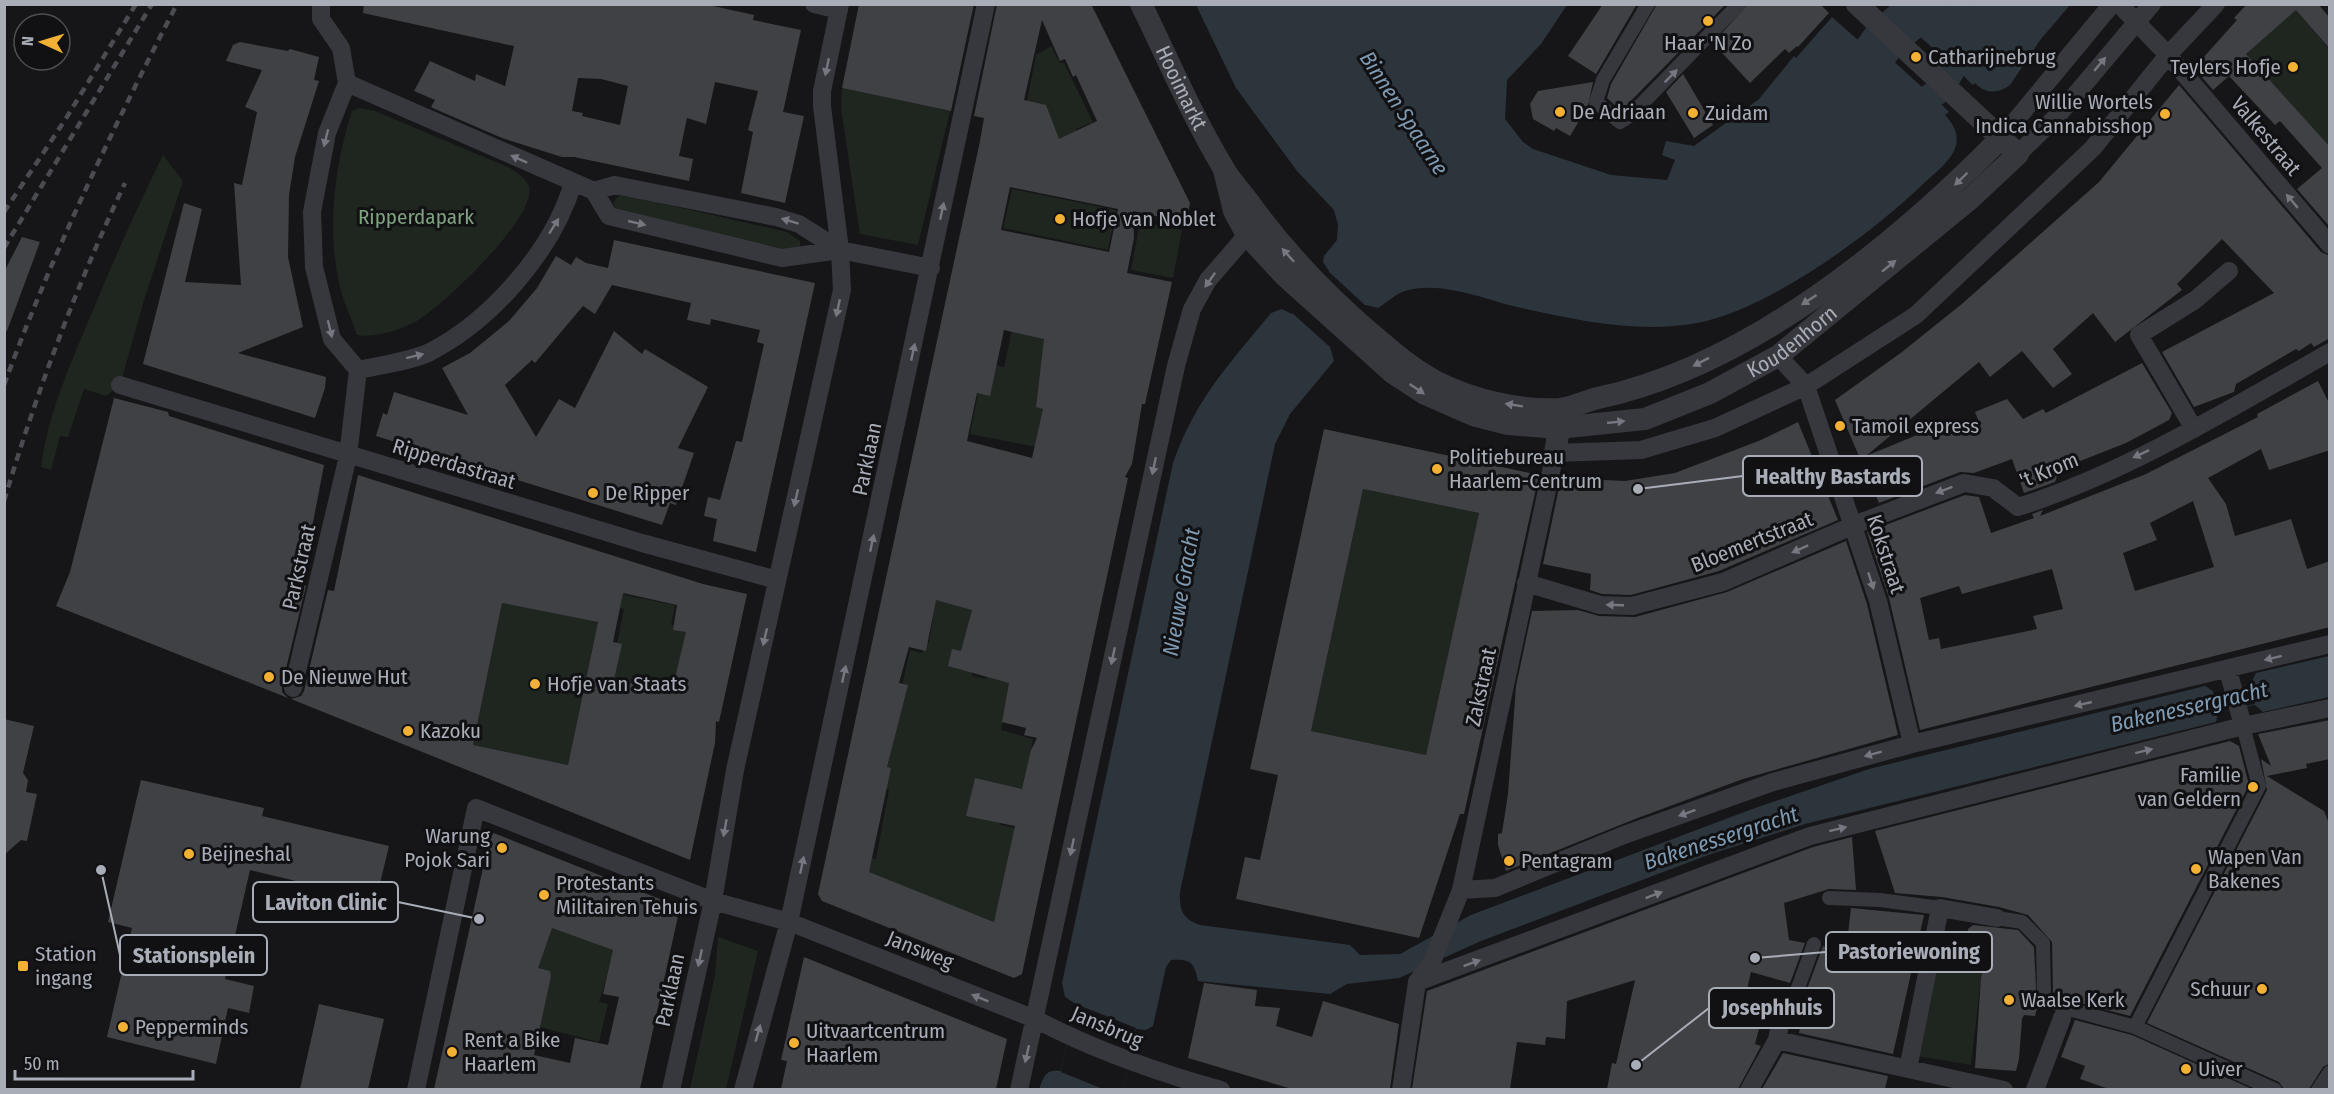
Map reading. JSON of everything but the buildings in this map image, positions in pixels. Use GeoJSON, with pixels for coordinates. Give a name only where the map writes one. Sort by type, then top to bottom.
{"type":"FeatureCollection","features":[{"type":"Feature","properties":{"kind":"street"},"geometry":{"type":"LineString","coordinates":[[321,4],[321,19],[341,48],[347,83],[327,133],[312,212],[314,267],[332,339],[358,370],[348,456]]}},
{"type":"Feature","properties":{"kind":"street"},"geometry":{"type":"LineString","coordinates":[[814,4],[840,7]]}},
{"type":"Feature","properties":{"kind":"street","name":"Parklaan"},"geometry":{"type":"LineString","coordinates":[[743,1089],[789,922],[986,4]]}},
{"type":"Feature","properties":{"kind":"street","name":"Hooimarkt"},"geometry":{"type":"LineString","coordinates":[[1141,4],[1224,170],[1312,289]]}},
{"type":"Feature","properties":{"kind":"street"},"geometry":{"type":"LineString","coordinates":[[1648,4],[1603,80],[1596,102],[1620,122],[1631,115],[1739,4]]}},
{"type":"Feature","properties":{"kind":"street"},"geometry":{"type":"LineString","coordinates":[[1857,4],[2018,154]]}},
{"type":"Feature","properties":{"kind":"street","name":"Koudenhorn"},"geometry":{"type":"LineString","coordinates":[[1560,419],[1685,370],[1753,336],[1867,262],[1958,182],[2002,137],[2112,4]]}},
{"type":"Feature","properties":{"kind":"street","name":"Valkestraat"},"geometry":{"type":"LineString","coordinates":[[2119,4],[2168,55],[2330,245]]}},
{"type":"Feature","properties":{"kind":"street","name":"Koudenhorn"},"geometry":{"type":"LineString","coordinates":[[1312,289],[1425,394],[1447,405],[1508,424],[1560,419],[1646,419],[1710,393],[1778,356],[1971,199],[2059,114],[2152,4]]}},
{"type":"Feature","properties":{"kind":"street","name":"Koudenhorn"},"geometry":{"type":"LineString","coordinates":[[1555,453],[1641,450],[1715,428],[1806,386],[1916,315],[2093,148],[2168,55],[2216,4]]}},
{"type":"Feature","properties":{"kind":"street","name":"Parklaan"},"geometry":{"type":"LineString","coordinates":[[671,1089],[713,901],[733,779],[842,290],[840,250],[822,106],[822,91],[840,7]]}},
{"type":"Feature","properties":{"kind":"street"},"geometry":{"type":"LineString","coordinates":[[347,83],[594,191],[615,185],[776,217],[800,224],[840,250]]}},
{"type":"Feature","properties":{"kind":"street","name":"Hooimarkt"},"geometry":{"type":"LineString","coordinates":[[1224,170],[1234,211],[1247,235],[1312,289]]}},
{"type":"Feature","properties":{"kind":"street"},"geometry":{"type":"LineString","coordinates":[[358,370],[429,353],[491,310],[534,259],[566,208],[573,183]]}},
{"type":"Feature","properties":{"kind":"street"},"geometry":{"type":"LineString","coordinates":[[594,191],[609,216],[782,258],[840,250],[931,268]]}},
{"type":"Feature","properties":{"kind":"street"},"geometry":{"type":"LineString","coordinates":[[1019,1089],[1176,366],[1192,309],[1208,280],[1247,235]]}},
{"type":"Feature","properties":{"kind":"street"},"geometry":{"type":"LineString","coordinates":[[2194,429],[2139,335],[2195,300],[2229,271]]}},
{"type":"Feature","properties":{"kind":"street"},"geometry":{"type":"LineString","coordinates":[[1753,336],[1778,356]]}},
{"type":"Feature","properties":{"kind":"street","name":"'t Krom"},"geometry":{"type":"LineString","coordinates":[[1854,525],[1964,483],[1993,488],[2018,507],[2053,496],[2194,429],[2330,352]]}},
{"type":"Feature","properties":{"kind":"street","name":"Kokstraat"},"geometry":{"type":"LineString","coordinates":[[1778,356],[1806,386],[1878,601],[1912,744]]}},
{"type":"Feature","properties":{"kind":"street","name":"Ripperdastraat"},"geometry":{"type":"LineString","coordinates":[[120,385],[348,456],[777,580]]}},
{"type":"Feature","properties":{"kind":"street"},"geometry":{"type":"LineString","coordinates":[[1555,453],[1560,419]]}},
{"type":"Feature","properties":{"kind":"street","name":"Zakstraat"},"geometry":{"type":"LineString","coordinates":[[1417,982],[1432,962],[1461,890],[1555,453]]}},
{"type":"Feature","properties":{"kind":"street","name":"Parkstraat"},"geometry":{"type":"LineString","coordinates":[[293,688],[348,456]]}},
{"type":"Feature","properties":{"kind":"street","name":"Bloemertstraat"},"geometry":{"type":"LineString","coordinates":[[1526,583],[1600,605],[1632,606],[1724,582],[1854,525]]}},
{"type":"Feature","properties":{"kind":"street"},"geometry":{"type":"LineString","coordinates":[[1461,890],[1495,888],[1624,835],[1773,782],[1912,744],[2230,678],[2330,644]]}},
{"type":"Feature","properties":{"kind":"street"},"geometry":{"type":"LineString","coordinates":[[2135,1027],[2259,786],[2230,678]]}},
{"type":"Feature","properties":{"kind":"street"},"geometry":{"type":"LineString","coordinates":[[1401,1089],[1417,982],[1810,836],[2240,717],[2330,708]]}},
{"type":"Feature","properties":{"kind":"street"},"geometry":{"type":"LineString","coordinates":[[416,1089],[476,808],[713,901],[789,922]]}},
{"type":"Feature","properties":{"kind":"street"},"geometry":{"type":"LineString","coordinates":[[1829,898],[1848,901],[1880,900],[2022,922],[2043,943],[2044,997],[2064,1013],[2135,1027],[2275,1089]]}},
{"type":"Feature","properties":{"kind":"street"},"geometry":{"type":"LineString","coordinates":[[1908,1069],[1940,908]]}},
{"type":"Feature","properties":{"kind":"street","name":"Jansweg"},"geometry":{"type":"LineString","coordinates":[[789,922],[1035,1019]]}},
{"type":"Feature","properties":{"kind":"street"},"geometry":{"type":"LineString","coordinates":[[1749,1089],[1777,1040],[1785,998],[1794,999],[1814,944]]}},
{"type":"Feature","properties":{"kind":"street"},"geometry":{"type":"LineString","coordinates":[[2035,1089],[2064,1013]]}},
{"type":"Feature","properties":{"kind":"street","name":"Jansbrug"},"geometry":{"type":"LineString","coordinates":[[1035,1019],[1069,1037],[1129,1061],[1161,1082],[1221,1089]]}},
{"type":"Feature","properties":{"kind":"street"},"geometry":{"type":"LineString","coordinates":[[1777,1040],[2004,1089]]}},
{"type":"Feature","properties":{"kind":"street"},"geometry":{"type":"LineString","coordinates":[[2318,1089],[2330,1072]]}},
{"type":"Feature","properties":{"kind":"green space","name":"Teylers Hofje"},"geometry":{"type":"Polygon","coordinates":[[[2296,9],[2329,49],[2329,147],[2245,53],[2296,9]]]}},
{"type":"Feature","properties":{"kind":"green space"},"geometry":{"type":"Polygon","coordinates":[[[1051,46],[1060,63],[1064,63],[1093,122],[1076,129],[1085,152],[1020,137],[1036,55],[1051,46]]]}},
{"type":"Feature","properties":{"kind":"green space"},"geometry":{"type":"Polygon","coordinates":[[[842,88],[950,111],[918,245],[860,234],[841,108],[842,88]]]}},
{"type":"Feature","properties":{"kind":"green space","name":"Ripperdapark"},"geometry":{"type":"Polygon","coordinates":[[[359,108],[375,111],[510,168],[524,178],[529,187],[528,201],[503,239],[445,300],[415,322],[394,330],[364,336],[357,335],[344,302],[336,269],[333,224],[341,154],[352,111],[359,108]]]}},
{"type":"Feature","properties":{"kind":"green space"},"geometry":{"type":"Polygon","coordinates":[[[163,155],[183,181],[144,300],[120,385],[106,396],[84,389],[68,437],[60,436],[51,470],[41,467],[54,409],[68,371],[117,255],[163,155]]]}},
{"type":"Feature","properties":{"kind":"green space","name":"Hofje van Noblet"},"geometry":{"type":"Polygon","coordinates":[[[1012,189],[1116,210],[1108,250],[1003,228],[1012,189]]]}},
{"type":"Feature","properties":{"kind":"green space"},"geometry":{"type":"Polygon","coordinates":[[[620,194],[787,232],[800,241],[800,250],[794,251],[617,211],[613,203],[620,194]]]}},
{"type":"Feature","properties":{"kind":"green space"},"geometry":{"type":"Polygon","coordinates":[[[1140,222],[1182,230],[1173,278],[1131,270],[1140,222]]]}},
{"type":"Feature","properties":{"kind":"green space"},"geometry":{"type":"Polygon","coordinates":[[[1014,321],[1110,333],[1036,447],[970,434],[984,363],[1004,367],[1014,321]]]}},
{"type":"Feature","properties":{"kind":"green space"},"geometry":{"type":"Polygon","coordinates":[[[1363,489],[1479,513],[1426,755],[1311,731],[1363,489]]]}},
{"type":"Feature","properties":{"kind":"green space"},"geometry":{"type":"Polygon","coordinates":[[[625,587],[624,595],[675,605],[671,625],[691,629],[679,692],[610,678],[624,609],[600,603],[625,587]]]}},
{"type":"Feature","properties":{"kind":"green space"},"geometry":{"type":"Polygon","coordinates":[[[925,592],[977,595],[972,676],[986,679],[991,656],[1014,668],[1001,730],[1033,739],[1024,789],[985,783],[1003,803],[1000,825],[1017,828],[1001,924],[864,874],[867,857],[876,859],[889,790],[872,787],[891,735],[910,650],[922,653],[924,643],[929,643],[933,617],[920,615],[925,592]]]}},
{"type":"Feature","properties":{"kind":"green space","name":"Hofje van Staats"},"geometry":{"type":"Polygon","coordinates":[[[502,603],[598,622],[568,765],[473,745],[502,603]]]}},
{"type":"Feature","properties":{"kind":"green space"},"geometry":{"type":"Polygon","coordinates":[[[556,909],[618,942],[599,1002],[608,1004],[599,1042],[519,1022],[556,909]]]}},
{"type":"Feature","properties":{"kind":"green space"},"geometry":{"type":"Polygon","coordinates":[[[718,937],[758,951],[726,1089],[690,1089],[715,975],[718,937]]]}},
{"type":"Feature","properties":{"kind":"green space"},"geometry":{"type":"Polygon","coordinates":[[[1937,950],[1962,952],[1962,959],[1983,961],[1971,1065],[1917,1056],[1937,950]]]}},
{"type":"Feature","properties":{"kind":"water"},"geometry":{"type":"Polygon","coordinates":[[[1892,4],[2070,5],[2041,39],[2010,85],[2001,90],[1988,91],[1975,83],[1973,85],[1889,9],[1892,4]]]}},
{"type":"Feature","properties":{"kind":"water"},"geometry":{"type":"Polygon","coordinates":[[[1196,5],[1567,5],[1541,44],[1507,80],[1505,119],[1523,142],[1533,149],[1611,175],[1667,180],[1675,160],[1662,155],[1666,141],[1694,146],[1759,99],[1794,56],[1796,58],[1832,17],[1859,41],[1865,35],[1942,105],[1949,112],[1945,115],[1957,136],[1956,146],[1946,163],[1873,227],[1785,287],[1755,303],[1725,315],[1697,323],[1674,326],[1606,324],[1561,317],[1462,292],[1433,288],[1405,291],[1378,308],[1366,305],[1330,347],[1334,361],[1290,414],[1275,444],[1180,892],[1181,909],[1190,920],[1200,925],[1350,945],[1360,955],[1400,954],[1471,915],[1755,808],[1869,769],[2205,686],[2213,691],[2251,683],[2256,673],[2329,656],[2329,697],[2263,712],[2255,705],[2218,713],[2216,722],[1805,824],[1708,855],[1481,941],[1399,978],[1347,984],[1330,994],[1198,981],[1190,963],[1183,960],[1171,960],[1166,967],[1153,1026],[1146,1030],[1136,1029],[1123,1089],[1039,1090],[1046,1074],[1056,1070],[1061,1071],[1076,1004],[1065,997],[1062,983],[1173,463],[1192,420],[1214,384],[1271,313],[1282,309],[1292,314],[1329,271],[1323,262],[1324,256],[1337,240],[1338,225],[1334,210],[1297,171],[1236,88],[1196,5]]]}},
{"type":"Feature","properties":{"kind":"pier"},"geometry":{"type":"Polygon","coordinates":[[[1889,9],[1966,78],[1965,81],[1887,11],[1889,9]]]}},
{"type":"Feature","properties":{"kind":"pier"},"geometry":{"type":"Polygon","coordinates":[[[1866,33],[1945,103],[1942,105],[1865,35],[1866,33]]]}},
{"type":"Feature","properties":{"kind":"pier"},"geometry":{"type":"Polygon","coordinates":[[[1328,271],[1366,306],[1330,347],[1291,312],[1328,271]]]}},
{"type":"Feature","properties":{"kind":"pier"},"geometry":{"type":"Polygon","coordinates":[[[2251,683],[2255,704],[2218,713],[2213,691],[2251,683]]]}},
{"type":"Feature","properties":{"kind":"pier"},"geometry":{"type":"Polygon","coordinates":[[[1076,1004],[1136,1028],[1123,1089],[1103,1089],[1061,1072],[1076,1004]]]}},
{"type":"Feature","properties":{"kind":"waterway","name":"Binnen Spaarne"},"geometry":{"type":"LineString","coordinates":[[1844,96],[1885,39],[1926,4]]}},
{"type":"Feature","properties":{"kind":"waterway","name":"Binnen Spaarne"},"geometry":{"type":"LineString","coordinates":[[1905,114],[1940,90],[1993,4]]}},
{"type":"Feature","properties":{"kind":"railway"},"geometry":{"type":"LineString","coordinates":[[4,212],[65,120],[136,4]]}},
{"type":"Feature","properties":{"kind":"railway"},"geometry":{"type":"LineString","coordinates":[[4,248],[152,4]]}},
{"type":"Feature","properties":{"kind":"railway"},"geometry":{"type":"LineString","coordinates":[[4,385],[42,288],[84,192],[177,4]]}},
{"type":"Feature","properties":{"kind":"railway"},"geometry":{"type":"LineString","coordinates":[[4,501],[58,340],[125,183]]}},
{"type":"Feature","properties":{"kind":"place","name":"Haar 'N Zo"},"geometry":{"type":"Point","coordinates":[1708,21]}},
{"type":"Feature","properties":{"kind":"place","name":"Catharijnebrug"},"geometry":{"type":"Point","coordinates":[1916,57]}},
{"type":"Feature","properties":{"kind":"place","name":"Teylers Hofje"},"geometry":{"type":"Point","coordinates":[2293,67]}},
{"type":"Feature","properties":{"kind":"place","name":"De Adriaan"},"geometry":{"type":"Point","coordinates":[1560,112]}},
{"type":"Feature","properties":{"kind":"place","name":"Zuidam"},"geometry":{"type":"Point","coordinates":[1693,113]}},
{"type":"Feature","properties":{"kind":"place","name":"Willie Wortels Indica Cannabisshop"},"geometry":{"type":"Point","coordinates":[2165,114]}},
{"type":"Feature","properties":{"kind":"place","name":"Hofje van Noblet"},"geometry":{"type":"Point","coordinates":[1060,219]}},
{"type":"Feature","properties":{"kind":"place","name":"Tamoil express"},"geometry":{"type":"Point","coordinates":[1840,426]}},
{"type":"Feature","properties":{"kind":"place","name":"Politiebureau Haarlem-Centrum"},"geometry":{"type":"Point","coordinates":[1437,469]}},
{"type":"Feature","properties":{"kind":"place","name":"Healthy Bastards"},"geometry":{"type":"Point","coordinates":[1638,489]}},
{"type":"Feature","properties":{"kind":"place","name":"De Ripper"},"geometry":{"type":"Point","coordinates":[593,493]}},
{"type":"Feature","properties":{"kind":"place","name":"De Nieuwe Hut"},"geometry":{"type":"Point","coordinates":[269,677]}},
{"type":"Feature","properties":{"kind":"place","name":"Hofje van Staats"},"geometry":{"type":"Point","coordinates":[535,684]}},
{"type":"Feature","properties":{"kind":"place","name":"Kazoku"},"geometry":{"type":"Point","coordinates":[408,731]}},
{"type":"Feature","properties":{"kind":"place","name":"Familie van Geldern"},"geometry":{"type":"Point","coordinates":[2253,787]}},
{"type":"Feature","properties":{"kind":"place","name":"Warung Pojok Sari"},"geometry":{"type":"Point","coordinates":[502,848]}},
{"type":"Feature","properties":{"kind":"place","name":"Beijneshal"},"geometry":{"type":"Point","coordinates":[189,854]}},
{"type":"Feature","properties":{"kind":"place","name":"Pentagram"},"geometry":{"type":"Point","coordinates":[1509,861]}},
{"type":"Feature","properties":{"kind":"place","name":"Wapen Van Bakenes"},"geometry":{"type":"Point","coordinates":[2196,869]}},
{"type":"Feature","properties":{"kind":"place","name":"Stationsplein"},"geometry":{"type":"Point","coordinates":[101,870]}},
{"type":"Feature","properties":{"kind":"place","name":"Protestants Militairen Tehuis"},"geometry":{"type":"Point","coordinates":[544,895]}},
{"type":"Feature","properties":{"kind":"place","name":"Laviton Clinic"},"geometry":{"type":"Point","coordinates":[479,919]}},
{"type":"Feature","properties":{"kind":"place","name":"Pastoriewoning"},"geometry":{"type":"Point","coordinates":[1755,958]}},
{"type":"Feature","properties":{"kind":"place","name":"Station ingang"},"geometry":{"type":"Point","coordinates":[23,966]}},
{"type":"Feature","properties":{"kind":"place","name":"Schuur"},"geometry":{"type":"Point","coordinates":[2262,989]}},
{"type":"Feature","properties":{"kind":"place","name":"Waalse Kerk"},"geometry":{"type":"Point","coordinates":[2009,1000]}},
{"type":"Feature","properties":{"kind":"place","name":"Pepperminds"},"geometry":{"type":"Point","coordinates":[123,1027]}},
{"type":"Feature","properties":{"kind":"place","name":"Uitvaartcentrum Haarlem"},"geometry":{"type":"Point","coordinates":[794,1043]}},
{"type":"Feature","properties":{"kind":"place","name":"Rent a Bike Haarlem"},"geometry":{"type":"Point","coordinates":[452,1052]}},
{"type":"Feature","properties":{"kind":"place","name":"Josephhuis"},"geometry":{"type":"Point","coordinates":[1636,1065]}},
{"type":"Feature","properties":{"kind":"place","name":"Uiver"},"geometry":{"type":"Point","coordinates":[2186,1069]}},
{"type":"Feature","properties":{"kind":"water label","name":"Nieuwe Gracht"},"geometry":{"type":"Point","coordinates":[1181,592]}},
{"type":"Feature","properties":{"kind":"water label","name":"Bakenessergracht"},"geometry":{"type":"Point","coordinates":[2189,707]}},
{"type":"Feature","properties":{"kind":"water label","name":"Bakenessergracht"},"geometry":{"type":"Point","coordinates":[1721,838]}}]}
